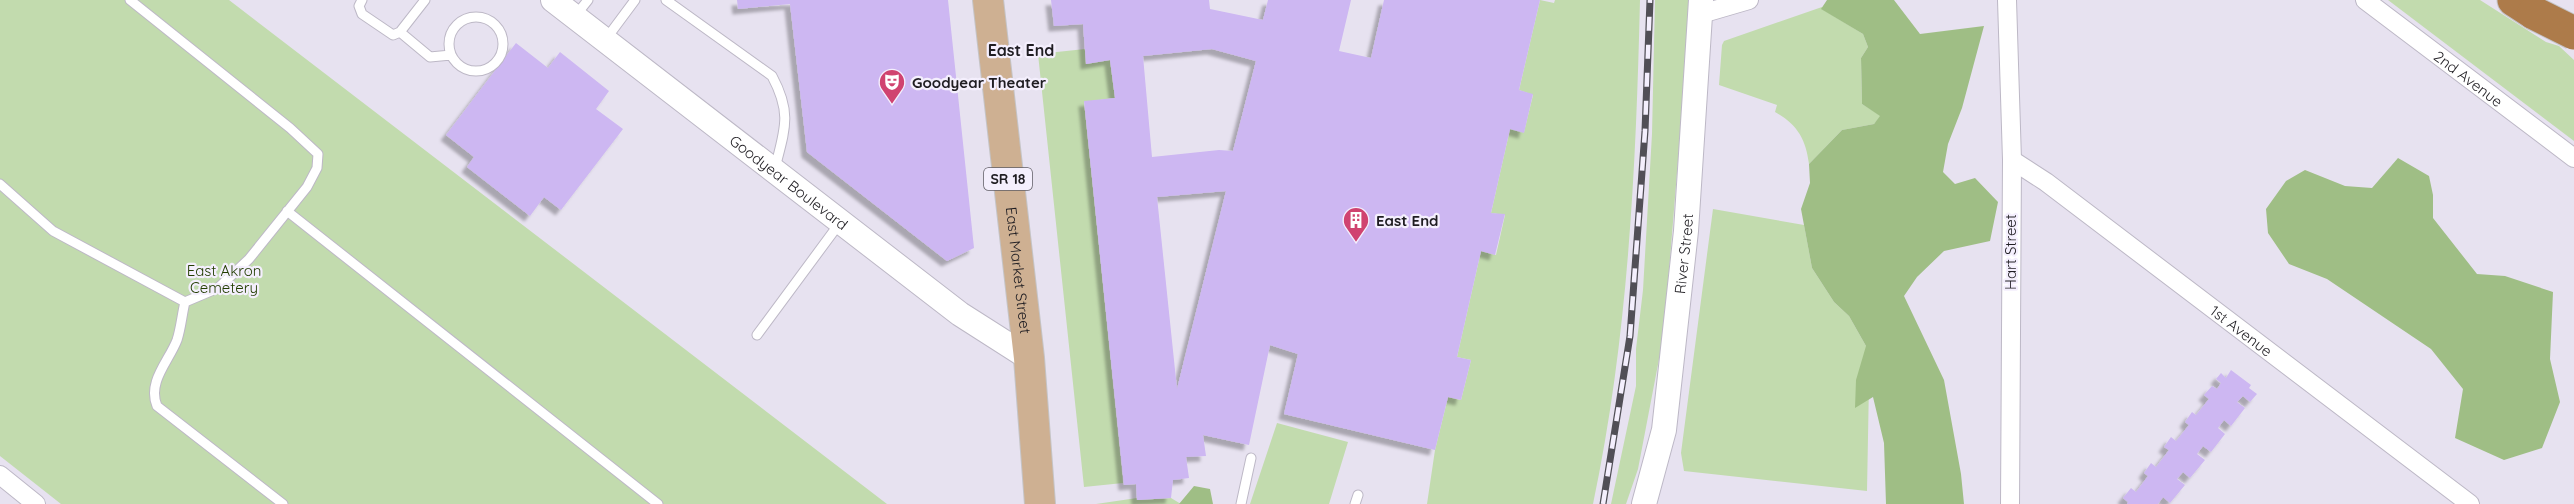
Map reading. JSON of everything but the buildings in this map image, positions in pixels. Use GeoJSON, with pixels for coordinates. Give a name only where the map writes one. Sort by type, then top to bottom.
{"type":"FeatureCollection","features":[{"type":"Feature","properties":{"kind":"highway"},"geometry":{"type":"LineString","coordinates":[[2532,4],[2574,34]]}},
{"type":"Feature","properties":{"kind":"main road","name":"East Market Street"},"geometry":{"type":"LineString","coordinates":[[988,0],[1029,358],[1040,504]]}},
{"type":"Feature","properties":{"kind":"street","name":"Goodyear Boulevard"},"geometry":{"type":"LineString","coordinates":[[553,0],[581,8],[605,40],[960,314],[1029,358]]}},
{"type":"Feature","properties":{"kind":"street"},"geometry":{"type":"LineString","coordinates":[[1701,7],[1749,0]]}},
{"type":"Feature","properties":{"kind":"street","name":"Hart Street"},"geometry":{"type":"LineString","coordinates":[[2007,0],[2012,160],[2009,229],[2010,504]]}},
{"type":"Feature","properties":{"kind":"street","name":"2nd Avenue"},"geometry":{"type":"LineString","coordinates":[[2365,0],[2574,158]]}},
{"type":"Feature","properties":{"kind":"street","name":"River Street"},"geometry":{"type":"LineString","coordinates":[[1644,504],[1664,430],[1686,231],[1701,7]]}},
{"type":"Feature","properties":{"kind":"street","name":"1st Avenue"},"geometry":{"type":"LineString","coordinates":[[2012,160],[2046,182],[2470,504]]}},
{"type":"Feature","properties":{"kind":"street"},"geometry":{"type":"LineString","coordinates":[[0,475],[36,504]]}},
{"type":"Feature","properties":{"kind":"lane"},"geometry":{"type":"LineString","coordinates":[[130,0],[318,153],[316,168],[307,187],[249,259],[218,288],[185,302]]}},
{"type":"Feature","properties":{"kind":"lane"},"geometry":{"type":"LineString","coordinates":[[362,0],[359,6],[362,14],[393,35],[400,32],[425,0]]}},
{"type":"Feature","properties":{"kind":"lane"},"geometry":{"type":"LineString","coordinates":[[605,40],[635,0]]}},
{"type":"Feature","properties":{"kind":"lane"},"geometry":{"type":"LineString","coordinates":[[666,0],[772,76],[782,94],[786,108],[775,171]]}},
{"type":"Feature","properties":{"kind":"lane"},"geometry":{"type":"LineString","coordinates":[[474,17],[491,21],[502,34],[502,53],[498,61],[482,71],[463,69],[451,55],[449,38],[458,23],[466,19],[474,17]]}},
{"type":"Feature","properties":{"kind":"lane"},"geometry":{"type":"LineString","coordinates":[[400,32],[430,57],[451,55]]}},
{"type":"Feature","properties":{"kind":"lane"},"geometry":{"type":"LineString","coordinates":[[0,184],[52,231],[185,302]]}},
{"type":"Feature","properties":{"kind":"lane"},"geometry":{"type":"LineString","coordinates":[[287,211],[658,504]]}},
{"type":"Feature","properties":{"kind":"lane"},"geometry":{"type":"LineString","coordinates":[[757,335],[841,222]]}},
{"type":"Feature","properties":{"kind":"lane"},"geometry":{"type":"LineString","coordinates":[[185,302],[177,339],[158,377],[154,397],[157,406],[283,504]]}},
{"type":"Feature","properties":{"kind":"lane"},"geometry":{"type":"LineString","coordinates":[[1244,501],[1251,458]]}},
{"type":"Feature","properties":{"kind":"green space","name":"East Akron Cemetery"},"geometry":{"type":"Polygon","coordinates":[[[0,0],[229,0],[887,504],[61,504],[0,456],[0,0]]]}},
{"type":"Feature","properties":{"kind":"green space"},"geometry":{"type":"Polygon","coordinates":[[[1540,0],[1554,3],[1555,0],[1640,0],[1636,127],[1628,253],[1615,379],[1593,504],[1427,504],[1435,450],[1448,397],[1461,400],[1471,360],[1457,357],[1481,251],[1496,255],[1505,215],[1491,213],[1510,129],[1524,132],[1533,95],[1519,90],[1540,0]]]}},
{"type":"Feature","properties":{"kind":"green space"},"geometry":{"type":"Polygon","coordinates":[[[1655,0],[1691,0],[1664,333],[1638,469],[1626,504],[1611,504],[1636,386],[1636,349],[1643,290],[1652,134],[1655,0]]]}},
{"type":"Feature","properties":{"kind":"green space"},"geometry":{"type":"Polygon","coordinates":[[[1827,0],[1894,0],[1920,34],[1984,26],[1962,108],[1948,144],[1943,172],[1955,184],[1975,178],[1998,202],[1990,241],[1944,251],[1917,277],[1904,296],[1944,380],[1961,474],[1964,504],[1886,504],[1884,443],[1873,397],[1855,408],[1856,380],[1866,346],[1849,316],[1834,302],[1812,268],[1801,209],[1810,183],[1809,164],[1842,130],[1874,124],[1880,116],[1862,104],[1861,58],[1868,47],[1863,34],[1821,9],[1827,0]]]}},
{"type":"Feature","properties":{"kind":"green space"},"geometry":{"type":"Polygon","coordinates":[[[2388,0],[2480,0],[2546,42],[2559,46],[2574,60],[2574,141],[2388,0]]]}},
{"type":"Feature","properties":{"kind":"green space"},"geometry":{"type":"Polygon","coordinates":[[[1822,7],[1863,34],[1868,47],[1861,58],[1862,104],[1881,116],[1874,124],[1842,130],[1809,164],[1803,140],[1795,127],[1775,112],[1777,105],[1719,85],[1722,45],[1724,41],[1822,7]]]}},
{"type":"Feature","properties":{"kind":"green space"},"geometry":{"type":"Polygon","coordinates":[[[1085,49],[1086,64],[1110,60],[1115,98],[1084,102],[1123,483],[1084,487],[1038,54],[1085,49]]]}},
{"type":"Feature","properties":{"kind":"green space"},"geometry":{"type":"Polygon","coordinates":[[[2398,158],[2429,176],[2433,195],[2433,218],[2477,274],[2505,276],[2553,292],[2550,359],[2560,402],[2542,448],[2504,460],[2455,438],[2463,389],[2431,349],[2327,279],[2289,264],[2268,233],[2266,209],[2286,181],[2305,170],[2345,186],[2372,188],[2398,158]]]}},
{"type":"Feature","properties":{"kind":"green space"},"geometry":{"type":"Polygon","coordinates":[[[1713,209],[1804,225],[1812,268],[1834,302],[1849,316],[1866,346],[1869,383],[1867,491],[1684,471],[1681,453],[1713,209]]]}},
{"type":"Feature","properties":{"kind":"green space"},"geometry":{"type":"Polygon","coordinates":[[[1277,423],[1348,442],[1329,504],[1250,504],[1277,423]]]}},
{"type":"Feature","properties":{"kind":"green space"},"geometry":{"type":"Polygon","coordinates":[[[1194,486],[1210,489],[1213,504],[1179,504],[1194,486]]]}},
{"type":"Feature","properties":{"kind":"green space"},"geometry":{"type":"Polygon","coordinates":[[[1137,498],[1138,500],[1171,498],[1181,504],[1096,504],[1137,498]]]}},
{"type":"Feature","properties":{"kind":"railway"},"geometry":{"type":"LineString","coordinates":[[1603,504],[1630,336],[1645,131],[1650,0]]}},
{"type":"Feature","properties":{"kind":"place","name":"Goodyear Theater"},"geometry":{"type":"Point","coordinates":[892,105]}},
{"type":"Feature","properties":{"kind":"place","name":"East End"},"geometry":{"type":"Point","coordinates":[1356,243]}},
{"type":"Feature","properties":{"kind":"district","name":"East End"},"geometry":{"type":"Point","coordinates":[1021,50]}}]}
